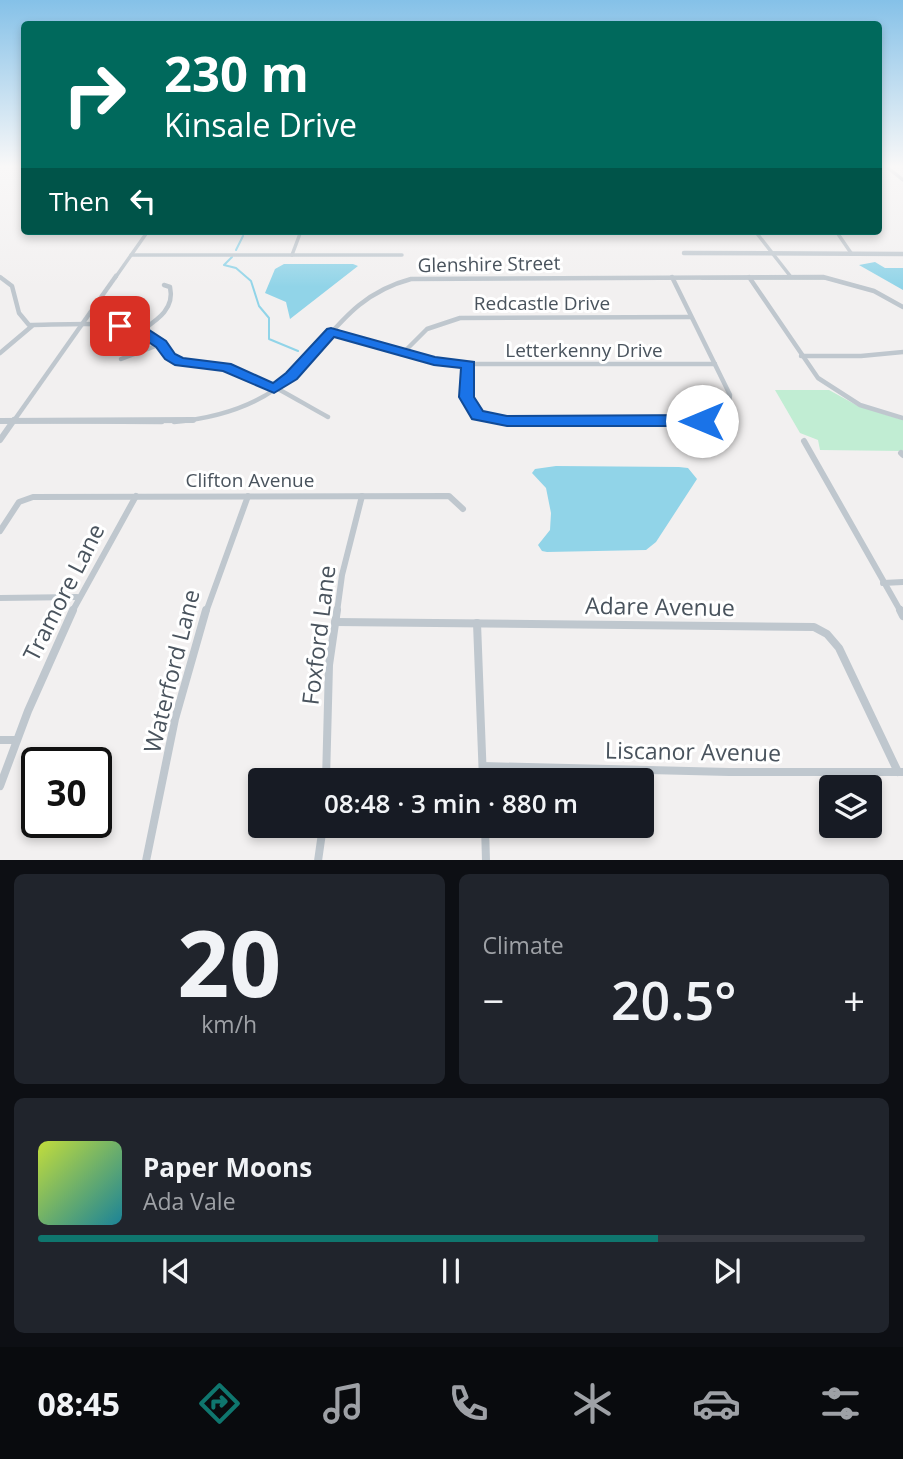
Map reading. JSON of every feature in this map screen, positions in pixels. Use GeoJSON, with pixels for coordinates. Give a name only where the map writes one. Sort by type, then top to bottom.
{"type":"FeatureCollection","features":[{"type":"Feature","properties":{"kind":"street"},"geometry":{"type":"LineString","coordinates":[[0,440],[145,235]]}},
{"type":"Feature","properties":{"kind":"street"},"geometry":{"type":"LineString","coordinates":[[292,255],[299,235]]}},
{"type":"Feature","properties":{"kind":"street"},"geometry":{"type":"LineString","coordinates":[[758,235],[791,277]]}},
{"type":"Feature","properties":{"kind":"street"},"geometry":{"type":"LineString","coordinates":[[837,235],[851,253]]}},
{"type":"Feature","properties":{"kind":"street"},"geometry":{"type":"LineString","coordinates":[[684,253],[903,254]]}},
{"type":"Feature","properties":{"kind":"street"},"geometry":{"type":"LineString","coordinates":[[131,255],[402,255]]}},
{"type":"Feature","properties":{"kind":"street"},"geometry":{"type":"LineString","coordinates":[[0,277],[9,279],[15,286],[17,309],[22,320],[33,325],[120,326],[141,331],[161,344],[170,356],[180,362],[226,367],[328,417]]}},
{"type":"Feature","properties":{"kind":"street"},"geometry":{"type":"LineString","coordinates":[[469,365],[467,397],[478,415],[498,419],[716,419],[727,412],[731,404],[730,395],[672,277]]}},
{"type":"Feature","properties":{"kind":"street"},"geometry":{"type":"LineString","coordinates":[[749,277],[818,378],[837,393],[860,405],[903,418]]}},
{"type":"Feature","properties":{"kind":"street","name":"Glenshire Street"},"geometry":{"type":"LineString","coordinates":[[0,421],[201,421],[229,415],[291,376],[331,332],[375,292],[411,279],[818,277],[854,284],[884,295],[903,307]]}},
{"type":"Feature","properties":{"kind":"street"},"geometry":{"type":"LineString","coordinates":[[141,331],[162,317],[171,304],[173,295],[170,287],[164,285]]}},
{"type":"Feature","properties":{"kind":"street","name":"Redcastle Drive"},"geometry":{"type":"LineString","coordinates":[[404,352],[427,329],[460,318],[691,317]]}},
{"type":"Feature","properties":{"kind":"street"},"geometry":{"type":"LineString","coordinates":[[0,353],[12,340],[33,325]]}},
{"type":"Feature","properties":{"kind":"street","name":"Letterkenny Drive"},"geometry":{"type":"LineString","coordinates":[[331,332],[442,362],[469,365],[715,364]]}},
{"type":"Feature","properties":{"kind":"street"},"geometry":{"type":"LineString","coordinates":[[121,359],[161,344]]}},
{"type":"Feature","properties":{"kind":"street"},"geometry":{"type":"LineString","coordinates":[[801,356],[861,356],[903,352]]}},
{"type":"Feature","properties":{"kind":"street"},"geometry":{"type":"LineString","coordinates":[[804,441],[903,616]]}},
{"type":"Feature","properties":{"kind":"street","name":"Tramore Lane"},"geometry":{"type":"LineString","coordinates":[[0,786],[51,653],[78,597],[136,496]]}},
{"type":"Feature","properties":{"kind":"street","name":"Waterford Lane"},"geometry":{"type":"LineString","coordinates":[[146,860],[194,641],[212,585],[248,496]]}},
{"type":"Feature","properties":{"kind":"street","name":"Foxford Lane"},"geometry":{"type":"LineString","coordinates":[[326,768],[329,665],[342,575],[362,496]]}},
{"type":"Feature","properties":{"kind":"street","name":"Clifton Avenue"},"geometry":{"type":"LineString","coordinates":[[0,531],[19,502],[33,497],[449,496],[463,509]]}},
{"type":"Feature","properties":{"kind":"street"},"geometry":{"type":"LineString","coordinates":[[883,583],[903,582]]}},
{"type":"Feature","properties":{"kind":"street"},"geometry":{"type":"LineString","coordinates":[[0,598],[78,597]]}},
{"type":"Feature","properties":{"kind":"street","name":"Adare Avenue"},"geometry":{"type":"LineString","coordinates":[[335,622],[814,627],[827,634],[839,648],[900,772]]}},
{"type":"Feature","properties":{"kind":"street"},"geometry":{"type":"LineString","coordinates":[[477,623],[482,766]]}},
{"type":"Feature","properties":{"kind":"street"},"geometry":{"type":"LineString","coordinates":[[0,740],[16,740]]}},
{"type":"Feature","properties":{"kind":"street","name":"Liscanor Avenue"},"geometry":{"type":"LineString","coordinates":[[482,766],[729,772],[900,772]]}},
{"type":"Feature","properties":{"kind":"street"},"geometry":{"type":"LineString","coordinates":[[318,860],[321,838]]}},
{"type":"Feature","properties":{"kind":"street"},"geometry":{"type":"LineString","coordinates":[[485,838],[486,860]]}},
{"type":"Feature","properties":{"kind":"green space"},"geometry":{"type":"Polygon","coordinates":[[[775,390],[829,390],[858,406],[903,420],[903,451],[820,450],[818,440],[800,433],[775,390]]]}},
{"type":"Feature","properties":{"kind":"water"},"geometry":{"type":"Polygon","coordinates":[[[875,262],[885,268],[903,268],[903,290],[859,265],[875,262]]]}},
{"type":"Feature","properties":{"kind":"water"},"geometry":{"type":"Polygon","coordinates":[[[284,264],[358,266],[290,319],[286,302],[265,293],[275,269],[284,264]]]}},
{"type":"Feature","properties":{"kind":"water"},"geometry":{"type":"Polygon","coordinates":[[[556,466],[679,467],[688,468],[697,479],[656,542],[646,550],[547,552],[542,551],[538,545],[550,530],[551,513],[546,488],[532,473],[535,469],[556,466]]]}},
{"type":"Feature","properties":{"kind":"waterway"},"geometry":{"type":"LineString","coordinates":[[236,250],[243,236]]}},
{"type":"Feature","properties":{"kind":"waterway"},"geometry":{"type":"LineString","coordinates":[[232,257],[224,265],[236,268],[251,281],[259,306],[269,318],[269,339],[298,351]]}},
{"type":"Feature","properties":{"kind":"route"},"geometry":{"type":"LineString","coordinates":[[120,326],[141,331],[161,344],[170,356],[180,362],[226,367],[274,389],[298,369],[331,332],[434,361],[469,365],[467,397],[478,415],[507,421],[702,421]]}}]}
